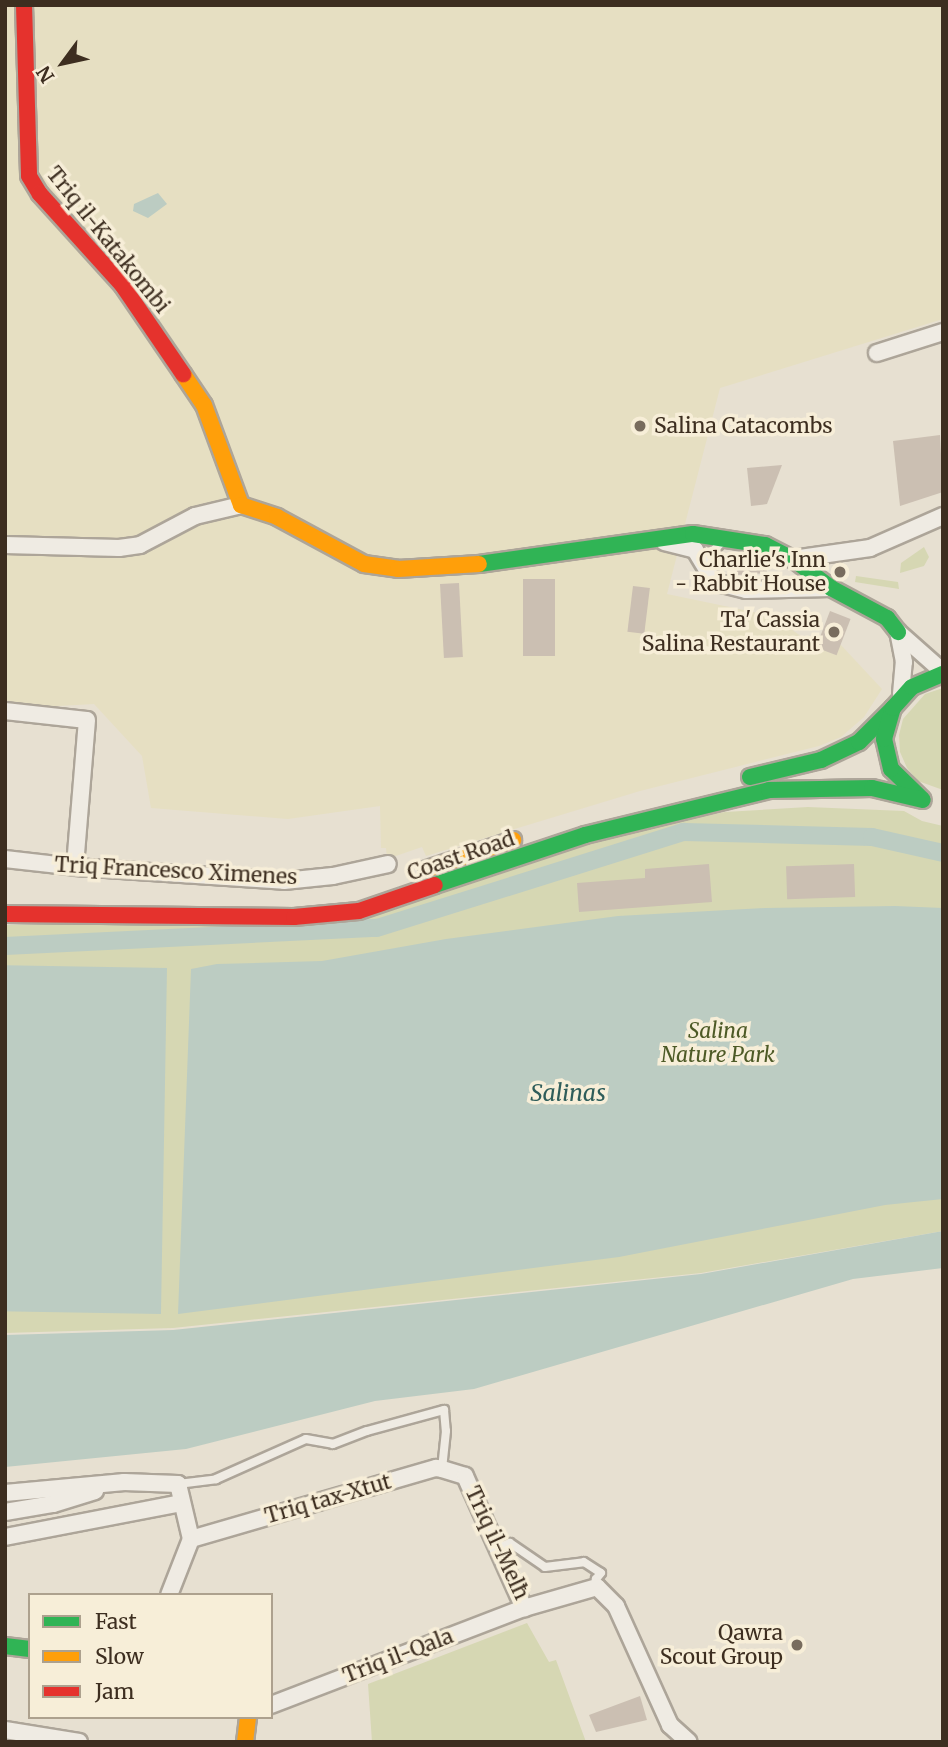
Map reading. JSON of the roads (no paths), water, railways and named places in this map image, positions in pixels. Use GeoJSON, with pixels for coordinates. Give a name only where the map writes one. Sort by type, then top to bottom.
{"type":"FeatureCollection","features":[{"type":"Feature","properties":{"kind":"main road","name":"Triq il-Katakombi"},"geometry":{"type":"LineString","coordinates":[[24,5],[29,176],[40,194],[123,286],[204,405],[241,505]]}},
{"type":"Feature","properties":{"kind":"main road"},"geometry":{"type":"LineString","coordinates":[[241,505],[277,517],[364,564],[398,569],[504,563],[694,534],[765,545],[793,559],[831,588],[887,618],[898,632]]}},
{"type":"Feature","properties":{"kind":"main road"},"geometry":{"type":"LineString","coordinates":[[739,780],[821,760],[859,742],[924,679],[943,673]]}},
{"type":"Feature","properties":{"kind":"main road"},"geometry":{"type":"LineString","coordinates":[[897,703],[884,738],[886,754],[898,778],[923,800]]}},
{"type":"Feature","properties":{"kind":"main road","name":"Coast Road"},"geometry":{"type":"LineString","coordinates":[[5,914],[294,917],[359,911],[585,835],[769,790],[872,788],[941,804]]}},
{"type":"Feature","properties":{"kind":"main road"},"geometry":{"type":"LineString","coordinates":[[558,827],[595,815]]}},
{"type":"Feature","properties":{"kind":"main road","name":"Coast Road"},"geometry":{"type":"LineString","coordinates":[[5,902],[271,905],[338,900],[532,834]]}},
{"type":"Feature","properties":{"kind":"main road"},"geometry":{"type":"LineString","coordinates":[[5,1646],[28,1649]]}},
{"type":"Feature","properties":{"kind":"main road"},"geometry":{"type":"LineString","coordinates":[[245,1742],[248,1719]]}},
{"type":"Feature","properties":{"kind":"street"},"geometry":{"type":"LineString","coordinates":[[877,352],[943,332]]}},
{"type":"Feature","properties":{"kind":"street"},"geometry":{"type":"LineString","coordinates":[[5,545],[119,548],[140,545],[195,516],[241,505]]}},
{"type":"Feature","properties":{"kind":"street"},"geometry":{"type":"LineString","coordinates":[[793,559],[870,548],[943,516]]}},
{"type":"Feature","properties":{"kind":"street"},"geometry":{"type":"LineString","coordinates":[[809,572],[824,562],[880,552],[939,527],[943,528]]}},
{"type":"Feature","properties":{"kind":"street"},"geometry":{"type":"LineString","coordinates":[[661,541],[695,550],[714,582],[746,590],[831,588]]}},
{"type":"Feature","properties":{"kind":"street"},"geometry":{"type":"LineString","coordinates":[[898,632],[943,673]]}},
{"type":"Feature","properties":{"kind":"street"},"geometry":{"type":"LineString","coordinates":[[897,703],[904,663],[898,632]]}},
{"type":"Feature","properties":{"kind":"street"},"geometry":{"type":"LineString","coordinates":[[5,711],[87,720],[75,867]]}},
{"type":"Feature","properties":{"kind":"street","name":"Triq Francesco Ximenes"},"geometry":{"type":"LineString","coordinates":[[5,859],[75,867],[284,881],[332,876],[388,864]]}},
{"type":"Feature","properties":{"kind":"street","name":"Triq tax-Xtut"},"geometry":{"type":"LineString","coordinates":[[191,1539],[436,1468],[465,1476]]}},
{"type":"Feature","properties":{"kind":"street","name":"Triq il-Melħ"},"geometry":{"type":"LineString","coordinates":[[465,1476],[524,1608],[597,1587]]}},
{"type":"Feature","properties":{"kind":"street"},"geometry":{"type":"LineString","coordinates":[[5,1512],[53,1504],[124,1482]]}},
{"type":"Feature","properties":{"kind":"street"},"geometry":{"type":"LineString","coordinates":[[5,1493],[124,1482],[178,1484],[191,1539],[170,1593]]}},
{"type":"Feature","properties":{"kind":"street"},"geometry":{"type":"LineString","coordinates":[[5,1537],[181,1503]]}},
{"type":"Feature","properties":{"kind":"street"},"geometry":{"type":"LineString","coordinates":[[597,1587],[616,1606],[670,1725],[690,1742]]}},
{"type":"Feature","properties":{"kind":"street","name":"Triq il-Qala"},"geometry":{"type":"LineString","coordinates":[[273,1703],[524,1608]]}},
{"type":"Feature","properties":{"kind":"street"},"geometry":{"type":"LineString","coordinates":[[5,1730],[79,1742]]}},
{"type":"Feature","properties":{"kind":"lane"},"geometry":{"type":"LineString","coordinates":[[708,572],[713,551],[724,540]]}},
{"type":"Feature","properties":{"kind":"lane"},"geometry":{"type":"LineString","coordinates":[[178,1484],[216,1479],[306,1439],[333,1444],[367,1431],[444,1410],[446,1431],[442,1469]]}},
{"type":"Feature","properties":{"kind":"lane"},"geometry":{"type":"LineString","coordinates":[[497,1548],[510,1542],[545,1567],[584,1562],[601,1573],[596,1579],[597,1587]]}},
{"type":"Feature","properties":{"kind":"water"},"geometry":{"type":"Polygon","coordinates":[[[158,193],[167,204],[148,218],[133,211],[134,204],[158,193]]]}},
{"type":"Feature","properties":{"kind":"water","name":"Salinas"},"geometry":{"type":"Polygon","coordinates":[[[765,908],[943,908],[943,1199],[885,1205],[619,1257],[178,1314],[191,969],[217,964],[322,961],[446,939],[618,916],[765,908]]]}},
{"type":"Feature","properties":{"kind":"water"},"geometry":{"type":"Polygon","coordinates":[[[5,965],[167,968],[161,1314],[5,1311],[5,965]]]}},
{"type":"Feature","properties":{"kind":"water"},"geometry":{"type":"Polygon","coordinates":[[[943,1231],[943,1268],[853,1279],[474,1389],[375,1401],[186,1449],[5,1467],[5,1335],[173,1330],[701,1274],[943,1231]]]}},
{"type":"Feature","properties":{"kind":"waterway"},"geometry":{"type":"LineString","coordinates":[[5,946],[377,928],[684,832],[872,837],[943,853]]}},
{"type":"Feature","properties":{"kind":"place","name":"Salina Catacombs"},"geometry":{"type":"Point","coordinates":[640,426]}},
{"type":"Feature","properties":{"kind":"place","name":"Charlie's Inn - Rabbit House"},"geometry":{"type":"Point","coordinates":[840,572]}},
{"type":"Feature","properties":{"kind":"place","name":"Ta' Cassia Salina Restaurant"},"geometry":{"type":"Point","coordinates":[834,632]}},
{"type":"Feature","properties":{"kind":"place","name":"Qawra Scout Group"},"geometry":{"type":"Point","coordinates":[797,1645]}},
{"type":"Feature","properties":{"kind":"park label","name":"Salina Nature Park"},"geometry":{"type":"Point","coordinates":[718,1043]}}]}
